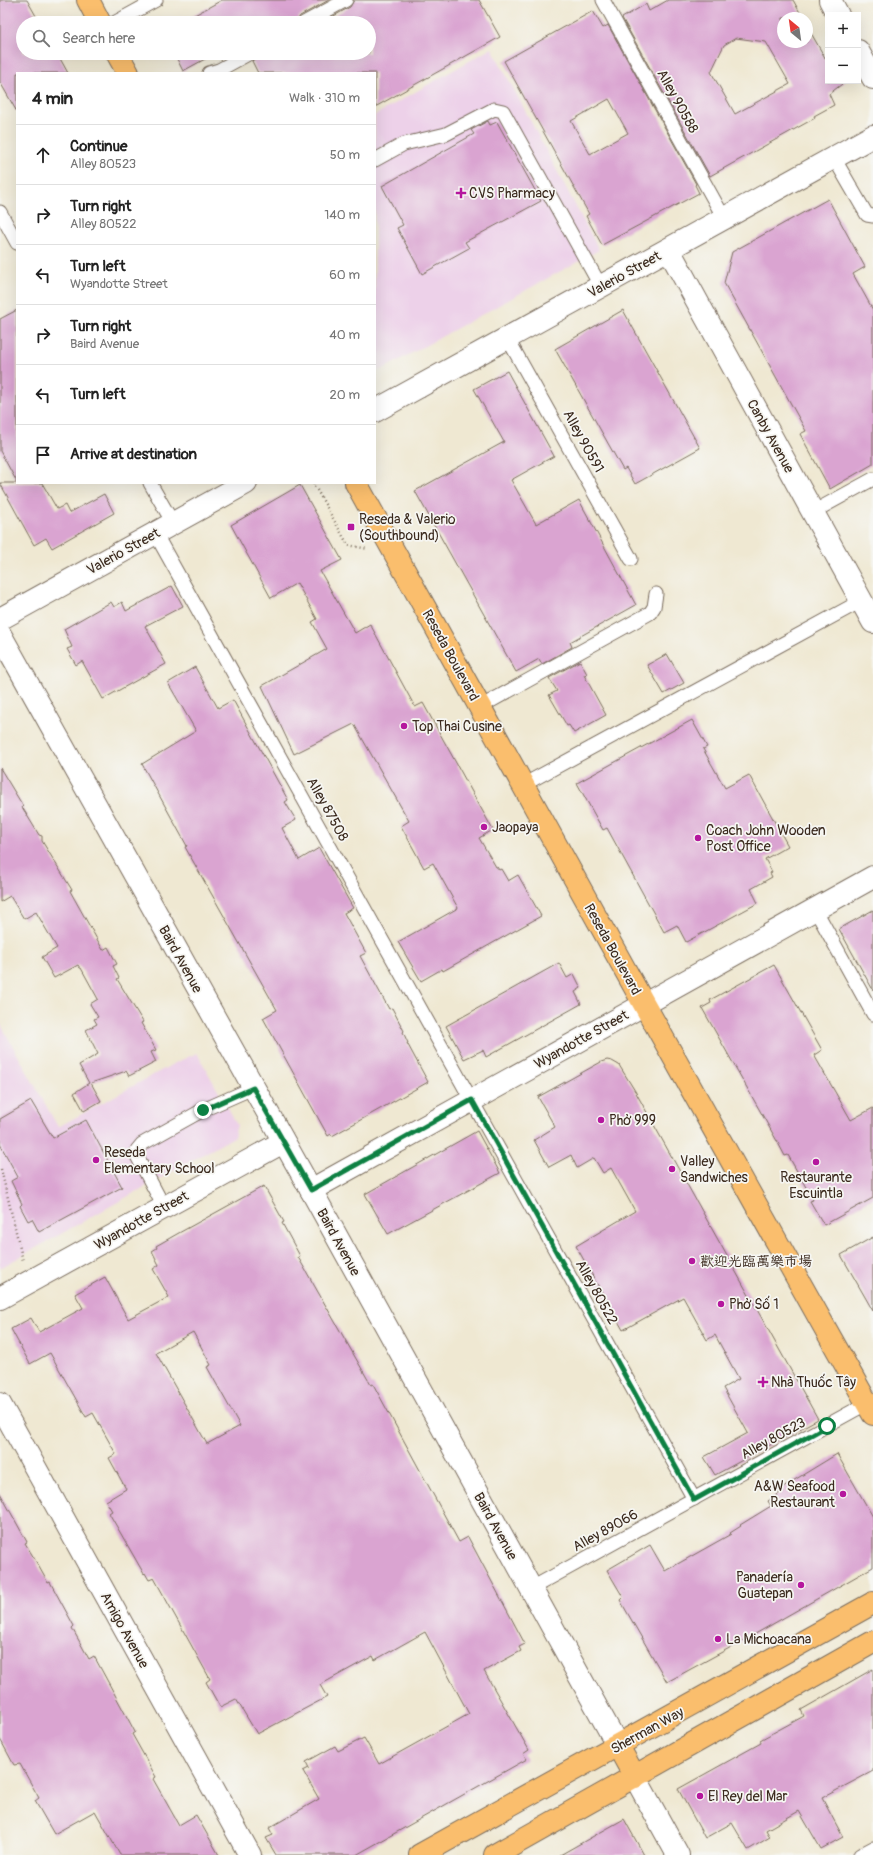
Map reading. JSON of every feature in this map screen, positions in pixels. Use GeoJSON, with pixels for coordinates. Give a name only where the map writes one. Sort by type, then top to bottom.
{"type":"FeatureCollection","features":[{"type":"Feature","properties":{"kind":"main road"},"geometry":{"type":"LineString","coordinates":[[88,0],[96,16]]}},
{"type":"Feature","properties":{"kind":"main road"},"geometry":{"type":"LineString","coordinates":[[121,60],[127,72]]}},
{"type":"Feature","properties":{"kind":"main road","name":"Reseda Boulevard"},"geometry":{"type":"LineString","coordinates":[[357,484],[644,1004],[871,1406]]}},
{"type":"Feature","properties":{"kind":"main road","name":"Sherman Way"},"geometry":{"type":"LineString","coordinates":[[420,1855],[873,1603]]}},
{"type":"Feature","properties":{"kind":"main road"},"geometry":{"type":"LineString","coordinates":[[495,1855],[873,1642]]}},
{"type":"Feature","properties":{"kind":"main road"},"geometry":{"type":"LineString","coordinates":[[618,1746],[635,1777]]}},
{"type":"Feature","properties":{"kind":"street"},"geometry":{"type":"LineString","coordinates":[[830,0],[836,12]]}},
{"type":"Feature","properties":{"kind":"street"},"geometry":{"type":"LineString","coordinates":[[861,56],[873,78]]}},
{"type":"Feature","properties":{"kind":"street","name":"Valerio Street"},"geometry":{"type":"LineString","coordinates":[[376,410],[508,339],[873,136]]}},
{"type":"Feature","properties":{"kind":"street","name":"Canby Avenue"},"geometry":{"type":"LineString","coordinates":[[669,250],[873,622]]}},
{"type":"Feature","properties":{"kind":"street","name":"Valerio Street"},"geometry":{"type":"LineString","coordinates":[[0,619],[244,484]]}},
{"type":"Feature","properties":{"kind":"street","name":"Baird Avenue"},"geometry":{"type":"LineString","coordinates":[[0,634],[311,1190],[618,1746]]}},
{"type":"Feature","properties":{"kind":"street","name":"Wyandotte Street"},"geometry":{"type":"LineString","coordinates":[[311,1190],[873,877]]}},
{"type":"Feature","properties":{"kind":"street","name":"Wyandotte Street"},"geometry":{"type":"LineString","coordinates":[[0,1298],[283,1142]]}},
{"type":"Feature","properties":{"kind":"street","name":"Amigo Avenue"},"geometry":{"type":"LineString","coordinates":[[0,1404],[250,1855]]}},
{"type":"Feature","properties":{"kind":"street"},"geometry":{"type":"LineString","coordinates":[[635,1777],[678,1855]]}},
{"type":"Feature","properties":{"kind":"lane"},"geometry":{"type":"LineString","coordinates":[[127,16],[156,0]]}},
{"type":"Feature","properties":{"kind":"lane"},"geometry":{"type":"LineString","coordinates":[[317,16],[346,0]]}},
{"type":"Feature","properties":{"kind":"lane","name":"Alley 90588"},"geometry":{"type":"LineString","coordinates":[[603,0],[724,218]]}},
{"type":"Feature","properties":{"kind":"lane"},"geometry":{"type":"LineString","coordinates":[[216,72],[237,60]]}},
{"type":"Feature","properties":{"kind":"lane"},"geometry":{"type":"LineString","coordinates":[[376,159],[404,144],[446,134],[494,109],[503,111],[601,287]]}},
{"type":"Feature","properties":{"kind":"lane"},"geometry":{"type":"LineString","coordinates":[[834,158],[867,215],[873,216]]}},
{"type":"Feature","properties":{"kind":"lane"},"geometry":{"type":"LineString","coordinates":[[0,212],[16,241]]}},
{"type":"Feature","properties":{"kind":"lane","name":"Alley 90591"},"geometry":{"type":"LineString","coordinates":[[508,339],[631,559]]}},
{"type":"Feature","properties":{"kind":"lane"},"geometry":{"type":"LineString","coordinates":[[813,512],[873,478]]}},
{"type":"Feature","properties":{"kind":"lane","name":"Alley 87508"},"geometry":{"type":"LineString","coordinates":[[150,484],[164,528],[472,1100]]}},
{"type":"Feature","properties":{"kind":"lane"},"geometry":{"type":"LineString","coordinates":[[480,707],[650,613],[654,607],[656,594]]}},
{"type":"Feature","properties":{"kind":"lane"},"geometry":{"type":"LineString","coordinates":[[523,785],[861,601]]}},
{"type":"Feature","properties":{"kind":"lane"},"geometry":{"type":"LineString","coordinates":[[815,910],[871,1007]]}},
{"type":"Feature","properties":{"kind":"lane"},"geometry":{"type":"LineString","coordinates":[[164,1207],[137,1156],[137,1150],[142,1144],[203,1110],[253,1088]]}},
{"type":"Feature","properties":{"kind":"lane","name":"Alley 80522"},"geometry":{"type":"LineString","coordinates":[[472,1100],[694,1500]]}},
{"type":"Feature","properties":{"kind":"lane","name":"Alley 80523"},"geometry":{"type":"LineString","coordinates":[[694,1500],[871,1406]]}},
{"type":"Feature","properties":{"kind":"lane","name":"Alley 89066"},"geometry":{"type":"LineString","coordinates":[[530,1589],[694,1500]]}},
{"type":"Feature","properties":{"kind":"lane"},"geometry":{"type":"LineString","coordinates":[[860,1855],[873,1848]]}},
{"type":"Feature","properties":{"kind":"path"},"geometry":{"type":"LineString","coordinates":[[314,484],[348,545],[397,556]]}},
{"type":"Feature","properties":{"kind":"path"},"geometry":{"type":"LineString","coordinates":[[1,1168],[23,1261]]}},
{"type":"Feature","properties":{"kind":"shaded area"},"geometry":{"type":"Polygon","coordinates":[[[492,48],[599,250],[383,369],[376,371],[376,114],[492,48]]]}},
{"type":"Feature","properties":{"kind":"shaded area","name":"Reseda Elementary School"},"geometry":{"type":"Polygon","coordinates":[[[0,1023],[58,1127],[175,1063],[197,1053],[237,1125],[234,1137],[0,1268],[0,1023]]]}},
{"type":"Feature","properties":{"kind":"building"},"geometry":{"type":"Polygon","coordinates":[[[0,0],[27,0],[36,16],[16,16],[16,60],[61,60],[67,72],[16,72],[16,110],[0,82],[0,0]]]}},
{"type":"Feature","properties":{"kind":"building"},"geometry":{"type":"Polygon","coordinates":[[[222,0],[329,0],[300,16],[193,16],[222,0]]]}},
{"type":"Feature","properties":{"kind":"building"},"geometry":{"type":"Polygon","coordinates":[[[354,0],[479,0],[500,37],[376,106],[376,72],[258,72],[252,61],[253,60],[376,60],[376,16],[334,16],[350,7],[354,0]]]}},
{"type":"Feature","properties":{"kind":"building"},"geometry":{"type":"Polygon","coordinates":[[[668,0],[793,0],[800,12],[777,12],[777,48],[813,48],[813,37],[825,58],[825,84],[842,84],[829,94],[834,105],[814,116],[815,118],[710,176],[622,18],[646,4],[649,11],[668,0]],[[736,38],[724,45],[711,72],[735,114],[790,84],[766,42],[736,38]]]}},
{"type":"Feature","properties":{"kind":"building"},"geometry":{"type":"Polygon","coordinates":[[[593,11],[603,28],[608,25],[696,184],[695,185],[699,193],[602,245],[586,216],[589,214],[504,61],[593,11]],[[609,99],[571,121],[590,154],[628,133],[609,99]]]}},
{"type":"Feature","properties":{"kind":"building"},"geometry":{"type":"Polygon","coordinates":[[[178,60],[203,60],[183,71],[178,60]]]}},
{"type":"Feature","properties":{"kind":"building","name":"CVS Pharmacy"},"geometry":{"type":"Polygon","coordinates":[[[488,121],[490,125],[497,122],[541,201],[465,242],[469,248],[422,274],[397,228],[403,225],[382,186],[474,134],[471,130],[488,121]]]}},
{"type":"Feature","properties":{"kind":"building"},"geometry":{"type":"Polygon","coordinates":[[[828,199],[865,267],[853,274],[873,310],[873,464],[830,489],[800,434],[806,431],[724,283],[732,252],[828,199]]]}},
{"type":"Feature","properties":{"kind":"building"},"geometry":{"type":"Polygon","coordinates":[[[623,310],[700,448],[635,484],[626,468],[623,470],[555,349],[623,310]]]}},
{"type":"Feature","properties":{"kind":"building"},"geometry":{"type":"Polygon","coordinates":[[[16,311],[16,480],[0,451],[0,319],[16,311]]]}},
{"type":"Feature","properties":{"kind":"building"},"geometry":{"type":"Polygon","coordinates":[[[507,371],[554,456],[511,480],[536,524],[579,500],[636,605],[570,642],[572,647],[542,664],[539,659],[516,672],[415,491],[504,442],[474,389],[507,371]]]}},
{"type":"Feature","properties":{"kind":"building"},"geometry":{"type":"Polygon","coordinates":[[[0,483],[43,484],[57,509],[65,505],[69,513],[104,494],[114,513],[52,548],[46,538],[34,545],[0,483]]]}},
{"type":"Feature","properties":{"kind":"building"},"geometry":{"type":"Polygon","coordinates":[[[300,485],[342,560],[320,571],[355,633],[370,624],[415,707],[423,703],[493,830],[479,838],[496,867],[499,870],[501,869],[508,881],[518,875],[541,916],[443,971],[442,969],[421,981],[398,942],[458,908],[433,863],[424,868],[401,826],[409,821],[354,724],[294,754],[262,686],[327,649],[312,622],[317,619],[297,583],[271,598],[231,525],[300,485]]]}},
{"type":"Feature","properties":{"kind":"building"},"geometry":{"type":"Polygon","coordinates":[[[172,586],[183,606],[145,626],[166,664],[103,699],[82,661],[76,665],[67,649],[72,647],[64,629],[111,602],[114,607],[122,602],[126,611],[172,586]]]}},
{"type":"Feature","properties":{"kind":"building"},"geometry":{"type":"Polygon","coordinates":[[[667,654],[684,683],[664,694],[647,665],[667,654]]]}},
{"type":"Feature","properties":{"kind":"building"},"geometry":{"type":"Polygon","coordinates":[[[580,661],[587,674],[584,675],[606,715],[574,733],[569,725],[567,726],[549,695],[557,691],[549,678],[580,661]]]}},
{"type":"Feature","properties":{"kind":"building"},"geometry":{"type":"Polygon","coordinates":[[[195,667],[218,708],[233,700],[288,800],[285,802],[296,820],[282,828],[299,860],[319,848],[353,908],[344,913],[366,953],[360,956],[389,1009],[392,1008],[404,1031],[403,1032],[407,1043],[428,1082],[332,1136],[331,1134],[328,1136],[263,1018],[277,1010],[185,847],[187,846],[142,764],[196,731],[168,683],[195,667]]]}},
{"type":"Feature","properties":{"kind":"building","name":"Coach John Wooden Post Office"},"geometry":{"type":"Polygon","coordinates":[[[692,720],[707,747],[703,749],[725,788],[749,775],[788,846],[765,859],[772,872],[770,873],[772,877],[751,889],[758,903],[686,942],[677,925],[664,932],[607,828],[603,830],[577,783],[692,720]]]}},
{"type":"Feature","properties":{"kind":"building"},"geometry":{"type":"Polygon","coordinates":[[[0,768],[39,835],[42,836],[42,841],[72,890],[70,891],[103,950],[108,947],[117,964],[113,966],[119,978],[117,979],[143,1022],[141,1023],[156,1050],[151,1052],[156,1062],[129,1076],[126,1071],[91,1083],[101,1101],[84,1111],[74,1093],[89,1083],[79,1065],[98,1054],[86,1030],[97,1024],[94,1019],[98,1017],[90,1004],[98,999],[78,965],[54,978],[42,957],[57,948],[36,912],[24,919],[10,896],[0,902],[0,768]]]}},
{"type":"Feature","properties":{"kind":"building"},"geometry":{"type":"Polygon","coordinates":[[[873,910],[873,990],[839,929],[873,910]]]}},
{"type":"Feature","properties":{"kind":"building"},"geometry":{"type":"Polygon","coordinates":[[[559,963],[567,978],[574,974],[581,988],[575,992],[581,1004],[486,1057],[483,1050],[464,1059],[446,1026],[559,963]]]}},
{"type":"Feature","properties":{"kind":"building"},"geometry":{"type":"Polygon","coordinates":[[[774,965],[822,1050],[814,1055],[851,1120],[873,1108],[873,1198],[824,1225],[810,1201],[813,1200],[788,1155],[785,1156],[702,1008],[711,1003],[710,1000],[774,965]]]}},
{"type":"Feature","properties":{"kind":"building"},"geometry":{"type":"Polygon","coordinates":[[[607,1060],[619,1065],[635,1091],[818,1419],[715,1475],[704,1457],[748,1433],[723,1388],[739,1379],[715,1335],[707,1340],[683,1297],[623,1330],[576,1246],[635,1211],[611,1168],[603,1173],[594,1158],[577,1168],[571,1155],[549,1167],[534,1140],[555,1127],[538,1097],[607,1060]]]}},
{"type":"Feature","properties":{"kind":"building"},"geometry":{"type":"Polygon","coordinates":[[[31,1101],[53,1138],[86,1120],[122,1187],[39,1232],[32,1219],[28,1221],[20,1206],[22,1204],[11,1181],[18,1177],[0,1144],[0,1119],[31,1101]]]}},
{"type":"Feature","properties":{"kind":"building"},"geometry":{"type":"Polygon","coordinates":[[[477,1131],[500,1173],[388,1234],[365,1194],[477,1131]]]}},
{"type":"Feature","properties":{"kind":"building"},"geometry":{"type":"Polygon","coordinates":[[[264,1186],[284,1222],[282,1223],[300,1256],[298,1257],[371,1385],[373,1384],[459,1542],[468,1537],[525,1644],[519,1647],[521,1651],[484,1671],[529,1750],[523,1754],[527,1759],[356,1855],[276,1855],[266,1838],[273,1835],[269,1828],[319,1799],[303,1771],[309,1768],[306,1762],[335,1746],[338,1751],[364,1738],[379,1764],[469,1714],[425,1632],[375,1660],[373,1656],[320,1685],[327,1697],[257,1734],[236,1699],[220,1707],[206,1682],[210,1679],[154,1578],[149,1580],[145,1573],[144,1574],[109,1513],[112,1511],[106,1501],[126,1489],[109,1458],[116,1454],[93,1413],[86,1417],[50,1353],[30,1364],[11,1329],[31,1318],[39,1332],[83,1308],[75,1294],[105,1277],[128,1319],[169,1297],[153,1269],[159,1265],[152,1251],[157,1248],[156,1246],[264,1186]],[[193,1332],[156,1353],[207,1444],[240,1426],[207,1367],[211,1365],[193,1332]]]}},
{"type":"Feature","properties":{"kind":"building"},"geometry":{"type":"Polygon","coordinates":[[[873,1237],[873,1311],[841,1255],[873,1237]]]}},
{"type":"Feature","properties":{"kind":"building"},"geometry":{"type":"Polygon","coordinates":[[[837,1454],[873,1517],[873,1567],[667,1682],[620,1600],[623,1597],[607,1570],[650,1545],[665,1571],[731,1534],[730,1533],[741,1526],[740,1525],[771,1506],[768,1501],[780,1493],[778,1490],[837,1454]]]}},
{"type":"Feature","properties":{"kind":"building"},"geometry":{"type":"Polygon","coordinates":[[[0,1493],[27,1542],[25,1543],[48,1583],[50,1582],[74,1626],[72,1628],[89,1659],[94,1656],[135,1732],[132,1734],[156,1777],[153,1779],[179,1825],[196,1815],[219,1855],[120,1855],[95,1811],[54,1834],[35,1801],[39,1798],[20,1764],[14,1765],[0,1739],[0,1493]]]}},
{"type":"Feature","properties":{"kind":"building"},"geometry":{"type":"Polygon","coordinates":[[[873,1669],[873,1771],[822,1798],[843,1837],[821,1849],[799,1811],[766,1830],[770,1837],[748,1850],[732,1823],[705,1838],[678,1789],[761,1743],[760,1740],[804,1716],[801,1710],[873,1669]]]}},
{"type":"Feature","properties":{"kind":"building"},"geometry":{"type":"Polygon","coordinates":[[[624,1819],[644,1855],[560,1855],[624,1819]]]}},
{"type":"Feature","properties":{"kind":"place","name":"CVS Pharmacy"},"geometry":{"type":"Point","coordinates":[461,193]}},
{"type":"Feature","properties":{"kind":"place","name":"Reseda & Valerio (Southbound)"},"geometry":{"type":"Point","coordinates":[351,527]}},
{"type":"Feature","properties":{"kind":"place","name":"Top Thai Cusine"},"geometry":{"type":"Point","coordinates":[404,726]}},
{"type":"Feature","properties":{"kind":"place","name":"Jaopaya"},"geometry":{"type":"Point","coordinates":[484,827]}},
{"type":"Feature","properties":{"kind":"place","name":"Coach John Wooden Post Office"},"geometry":{"type":"Point","coordinates":[698,838]}},
{"type":"Feature","properties":{"kind":"place","name":"Phở 999"},"geometry":{"type":"Point","coordinates":[601,1120]}},
{"type":"Feature","properties":{"kind":"place","name":"Reseda Elementary School"},"geometry":{"type":"Point","coordinates":[96,1160]}},
{"type":"Feature","properties":{"kind":"place","name":"Restaurante Escuintla"},"geometry":{"type":"Point","coordinates":[816,1162]}},
{"type":"Feature","properties":{"kind":"place","name":"Valley Sandwiches"},"geometry":{"type":"Point","coordinates":[672,1169]}},
{"type":"Feature","properties":{"kind":"place","name":"歡迎光臨萬樂市場"},"geometry":{"type":"Point","coordinates":[692,1261]}},
{"type":"Feature","properties":{"kind":"place","name":"Phở Số 1"},"geometry":{"type":"Point","coordinates":[721,1304]}},
{"type":"Feature","properties":{"kind":"place","name":"Nhà Thuốc Tây"},"geometry":{"type":"Point","coordinates":[763,1382]}},
{"type":"Feature","properties":{"kind":"place","name":"A&W Seafood Restaurant"},"geometry":{"type":"Point","coordinates":[843,1494]}},
{"type":"Feature","properties":{"kind":"place","name":"Panadería Guatepan"},"geometry":{"type":"Point","coordinates":[801,1585]}},
{"type":"Feature","properties":{"kind":"place","name":"La Michoacana"},"geometry":{"type":"Point","coordinates":[718,1639]}},
{"type":"Feature","properties":{"kind":"place","name":"El Rey del Mar"},"geometry":{"type":"Point","coordinates":[700,1796]}},
{"type":"Feature","properties":{"kind":"route"},"geometry":{"type":"LineString","coordinates":[[203,1110],[253,1088],[311,1190],[335,1175],[472,1100],[571,1281],[694,1500],[827,1426]]}}]}
